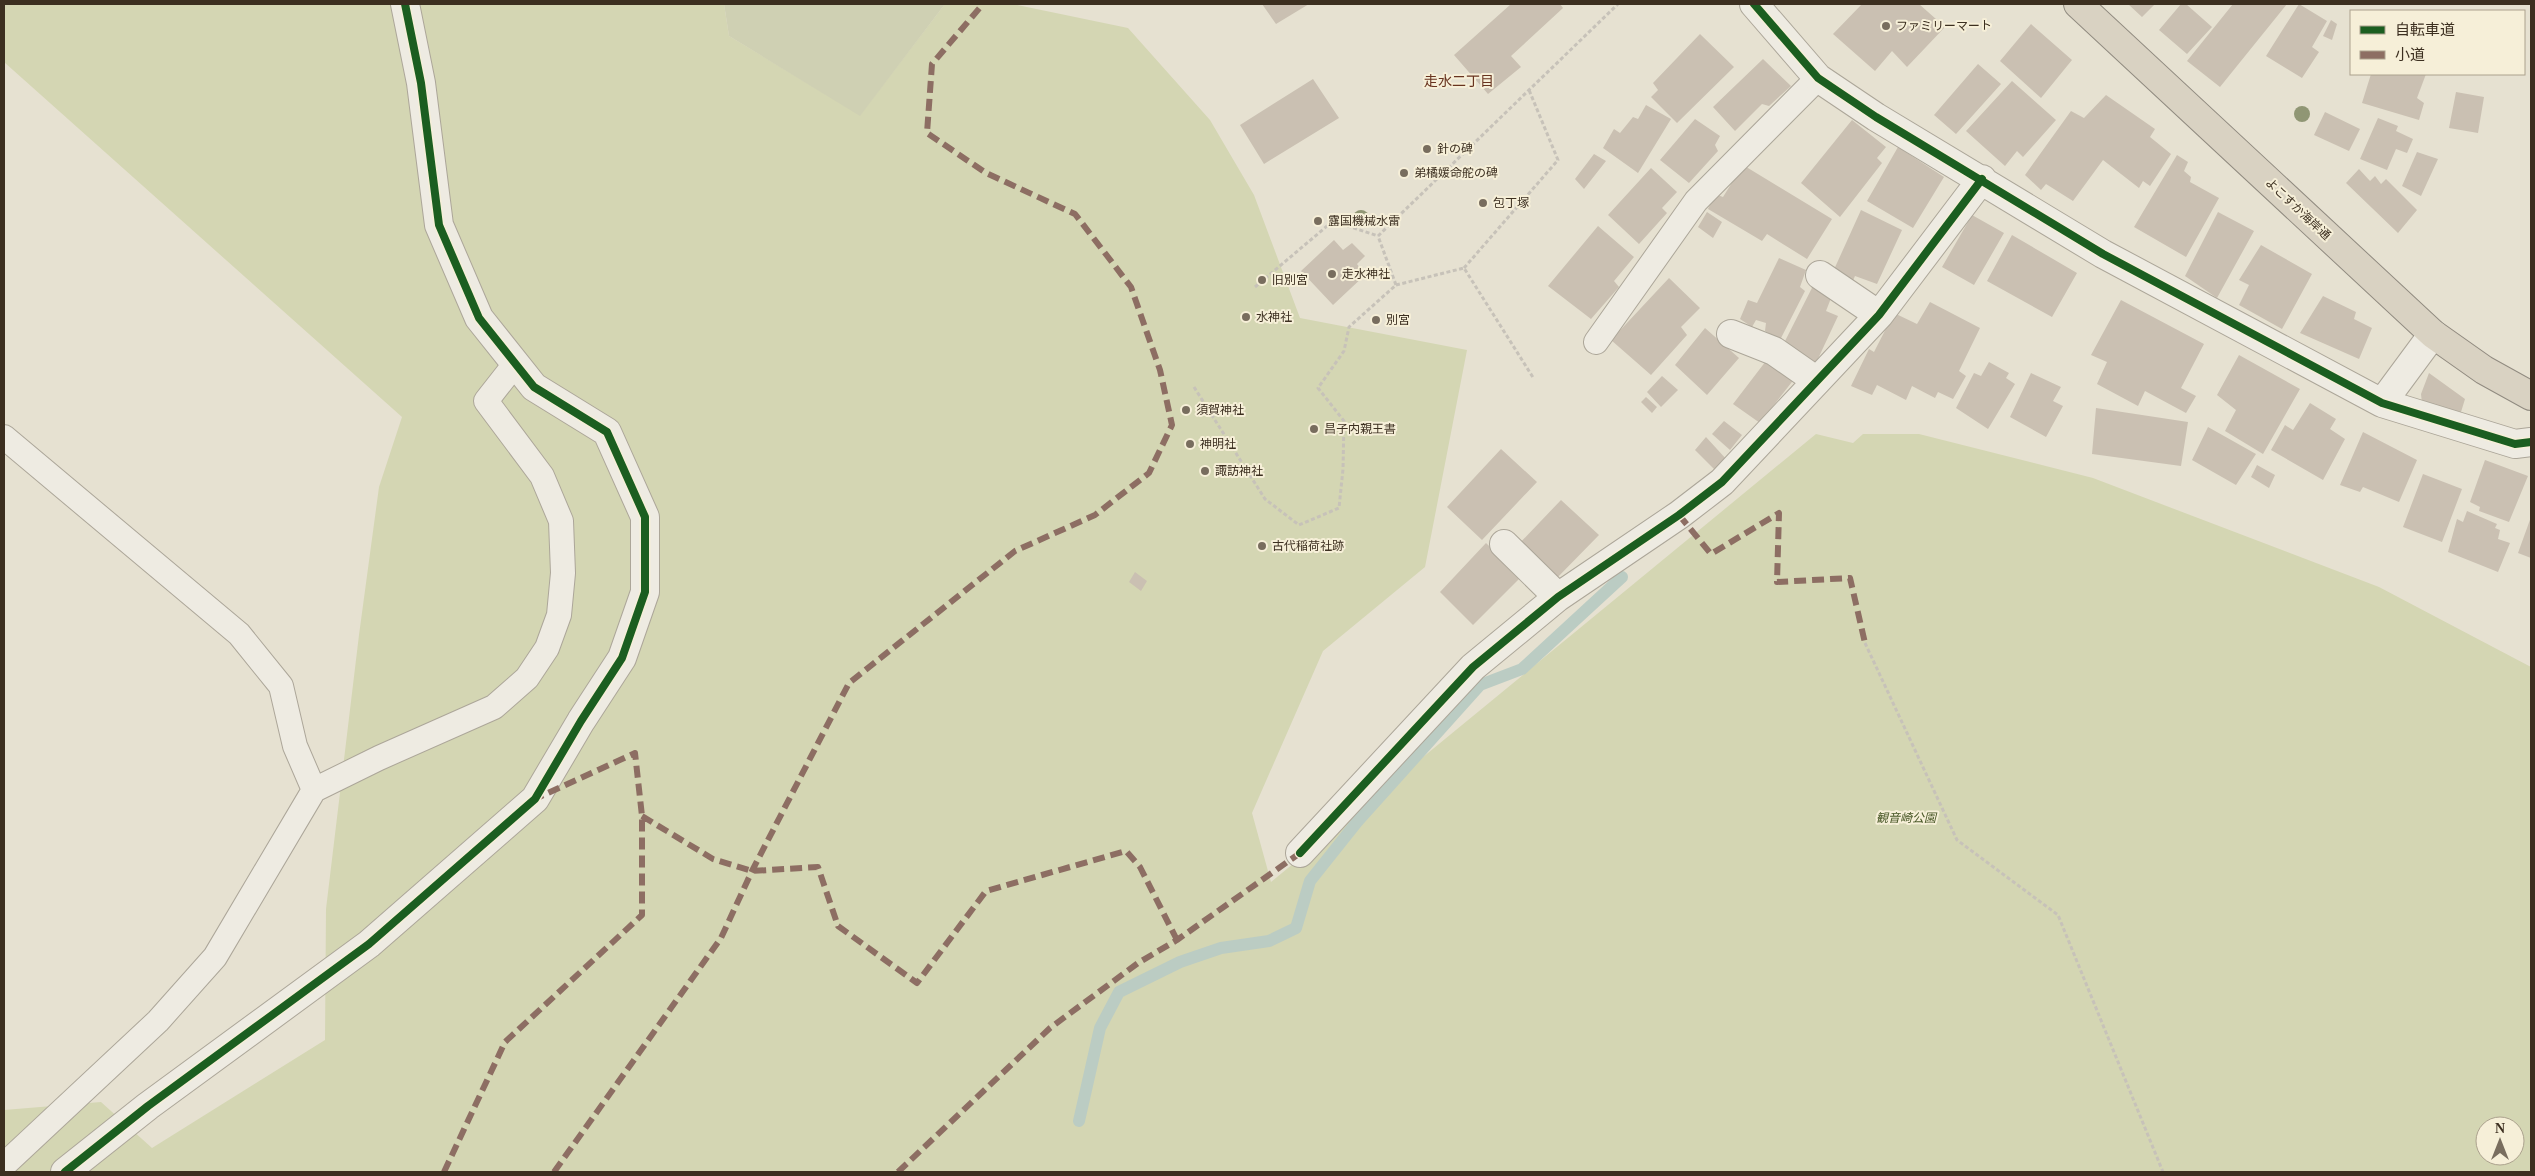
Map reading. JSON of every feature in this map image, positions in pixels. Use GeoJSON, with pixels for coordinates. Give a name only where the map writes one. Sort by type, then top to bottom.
{"type":"FeatureCollection","features":[{"type":"Feature","properties":{"kind":"highway","name":"よこすか海岸通"},"geometry":{"type":"LineString","coordinates":[[2078,4],[2433,334],[2484,370],[2531,396]]}},
{"type":"Feature","properties":{"kind":"street"},"geometry":{"type":"LineString","coordinates":[[65,1172],[148,1106],[369,944],[535,799],[581,721],[622,658],[645,592],[645,517],[607,432],[534,387],[515,364],[479,318],[439,225],[421,83],[405,4]]}},
{"type":"Feature","properties":{"kind":"street"},"geometry":{"type":"LineString","coordinates":[[1754,4],[1818,78],[1876,117],[2103,254],[2382,404],[2515,444],[2531,442]]}},
{"type":"Feature","properties":{"kind":"street"},"geometry":{"type":"LineString","coordinates":[[1300,853],[1473,667],[1558,597],[1679,516],[1722,482],[1878,315],[1982,180]]}},
{"type":"Feature","properties":{"kind":"street"},"geometry":{"type":"LineString","coordinates":[[1820,275],[1878,315]]}},
{"type":"Feature","properties":{"kind":"street"},"geometry":{"type":"LineString","coordinates":[[1731,334],[1774,350],[1817,381]]}},
{"type":"Feature","properties":{"kind":"street"},"geometry":{"type":"LineString","coordinates":[[2382,404],[2433,334]]}},
{"type":"Feature","properties":{"kind":"street"},"geometry":{"type":"LineString","coordinates":[[1504,544],[1558,597]]}},
{"type":"Feature","properties":{"kind":"lane"},"geometry":{"type":"LineString","coordinates":[[1596,342],[1696,201],[1818,78]]}},
{"type":"Feature","properties":{"kind":"lane"},"geometry":{"type":"LineString","coordinates":[[4,1165],[158,1021],[215,957],[314,790],[379,758],[494,707],[527,678],[547,648],[559,615],[563,573],[562,521],[542,476],[486,401],[515,364]]}},
{"type":"Feature","properties":{"kind":"lane"},"geometry":{"type":"LineString","coordinates":[[4,437],[238,634],[281,686],[295,746],[314,790]]}},
{"type":"Feature","properties":{"kind":"path"},"geometry":{"type":"LineString","coordinates":[[1378,236],[1618,4]]}},
{"type":"Feature","properties":{"kind":"path"},"geometry":{"type":"LineString","coordinates":[[1194,387],[1265,499],[1299,525],[1339,508],[1343,469],[1344,421],[1318,388],[1344,350],[1349,327],[1396,285],[1464,268],[1558,160],[1528,90]]}},
{"type":"Feature","properties":{"kind":"path"},"geometry":{"type":"LineString","coordinates":[[1255,287],[1333,221],[1378,236]]}},
{"type":"Feature","properties":{"kind":"path"},"geometry":{"type":"LineString","coordinates":[[1378,236],[1396,285]]}},
{"type":"Feature","properties":{"kind":"path"},"geometry":{"type":"LineString","coordinates":[[1464,268],[1534,379]]}},
{"type":"Feature","properties":{"kind":"path"},"geometry":{"type":"LineString","coordinates":[[1865,643],[1957,840],[2058,915],[2163,1172]]}},
{"type":"Feature","properties":{"kind":"green space","name":"観音崎公園"},"geometry":{"type":"Polygon","coordinates":[[[4,4],[724,4],[729,36],[860,115],[945,4],[1013,4],[1128,28],[1210,120],[1254,195],[1300,318],[1467,350],[1425,567],[1323,651],[1252,813],[1271,882],[1816,434],[1853,443],[1863,434],[1919,434],[2093,478],[2379,587],[2531,667],[2531,1172],[4,1172],[4,1110],[101,1102],[152,1148],[325,1040],[326,909],[359,635],[379,487],[402,417],[4,62],[4,4]]]}},
{"type":"Feature","properties":{"kind":"green space"},"geometry":{"type":"Polygon","coordinates":[[[724,4],[945,4],[860,116],[729,36],[724,4]]]}},
{"type":"Feature","properties":{"kind":"building"},"geometry":{"type":"Polygon","coordinates":[[[1262,4],[1309,4],[1276,24],[1262,4]]]}},
{"type":"Feature","properties":{"kind":"building"},"geometry":{"type":"Polygon","coordinates":[[[1511,4],[1560,4],[1563,8],[1511,56],[1521,67],[1488,94],[1454,55],[1511,4]]]}},
{"type":"Feature","properties":{"kind":"building"},"geometry":{"type":"Polygon","coordinates":[[[1862,4],[1919,4],[1945,27],[1907,67],[1892,51],[1875,71],[1833,34],[1862,4]]]}},
{"type":"Feature","properties":{"kind":"building"},"geometry":{"type":"Polygon","coordinates":[[[2128,4],[2155,4],[2142,17],[2128,4]]]}},
{"type":"Feature","properties":{"kind":"building"},"geometry":{"type":"Polygon","coordinates":[[[2181,4],[2186,4],[2212,27],[2187,54],[2159,30],[2181,4]]]}},
{"type":"Feature","properties":{"kind":"building"},"geometry":{"type":"Polygon","coordinates":[[[2233,4],[2287,4],[2220,87],[2187,61],[2233,4]]]}},
{"type":"Feature","properties":{"kind":"building"},"geometry":{"type":"Polygon","coordinates":[[[2299,4],[2327,21],[2312,47],[2319,52],[2302,78],[2266,56],[2299,4]]]}},
{"type":"Feature","properties":{"kind":"building"},"geometry":{"type":"Polygon","coordinates":[[[2331,20],[2337,24],[2332,40],[2323,36],[2331,20]]]}},
{"type":"Feature","properties":{"kind":"building"},"geometry":{"type":"Polygon","coordinates":[[[2031,24],[2072,60],[2041,98],[2000,61],[2031,24]]]}},
{"type":"Feature","properties":{"kind":"building"},"geometry":{"type":"Polygon","coordinates":[[[1700,34],[1734,67],[1677,123],[1651,97],[1658,90],[1653,83],[1700,34]]]}},
{"type":"Feature","properties":{"kind":"building"},"geometry":{"type":"Polygon","coordinates":[[[1763,59],[1791,86],[1769,106],[1762,104],[1735,131],[1713,107],[1763,59]]]}},
{"type":"Feature","properties":{"kind":"building"},"geometry":{"type":"Polygon","coordinates":[[[1978,64],[2001,84],[1956,134],[1934,115],[1978,64]]]}},
{"type":"Feature","properties":{"kind":"building"},"geometry":{"type":"Polygon","coordinates":[[[2371,75],[2426,75],[2417,98],[2424,103],[2419,120],[2362,103],[2371,75]]]}},
{"type":"Feature","properties":{"kind":"building"},"geometry":{"type":"Polygon","coordinates":[[[1313,79],[1339,118],[1264,164],[1240,125],[1313,79]]]}},
{"type":"Feature","properties":{"kind":"building"},"geometry":{"type":"Polygon","coordinates":[[[2012,81],[2056,120],[2023,157],[2017,151],[2005,166],[1966,131],[2012,81]]]}},
{"type":"Feature","properties":{"kind":"building"},"geometry":{"type":"Polygon","coordinates":[[[2456,92],[2484,97],[2478,133],[2449,128],[2456,92]]]}},
{"type":"Feature","properties":{"kind":"building"},"geometry":{"type":"Polygon","coordinates":[[[2106,95],[2155,129],[2150,137],[2171,154],[2150,186],[2143,181],[2139,188],[2103,160],[2073,201],[2046,184],[2041,190],[2025,175],[2071,111],[2084,118],[2106,95]]]}},
{"type":"Feature","properties":{"kind":"building"},"geometry":{"type":"Polygon","coordinates":[[[1646,105],[1671,119],[1638,173],[1603,148],[1614,129],[1620,133],[1633,117],[1638,119],[1646,105]]]}},
{"type":"Feature","properties":{"kind":"building"},"geometry":{"type":"Polygon","coordinates":[[[2325,112],[2360,129],[2349,151],[2314,135],[2325,112]]]}},
{"type":"Feature","properties":{"kind":"building"},"geometry":{"type":"Polygon","coordinates":[[[2378,118],[2398,126],[2396,131],[2413,139],[2407,153],[2396,149],[2387,170],[2360,159],[2378,118]]]}},
{"type":"Feature","properties":{"kind":"building"},"geometry":{"type":"Polygon","coordinates":[[[1695,119],[1720,136],[1715,145],[1718,151],[1689,183],[1660,160],[1695,119]]]}},
{"type":"Feature","properties":{"kind":"building"},"geometry":{"type":"Polygon","coordinates":[[[1852,120],[1886,147],[1877,158],[1882,163],[1840,217],[1801,183],[1852,120]]]}},
{"type":"Feature","properties":{"kind":"building"},"geometry":{"type":"Polygon","coordinates":[[[1898,147],[1944,177],[1913,228],[1867,201],[1898,147]]]}},
{"type":"Feature","properties":{"kind":"building"},"geometry":{"type":"Polygon","coordinates":[[[2417,152],[2438,159],[2421,196],[2402,186],[2417,152]]]}},
{"type":"Feature","properties":{"kind":"building"},"geometry":{"type":"Polygon","coordinates":[[[1594,154],[1606,161],[1584,189],[1575,179],[1594,154]]]}},
{"type":"Feature","properties":{"kind":"building"},"geometry":{"type":"Polygon","coordinates":[[[2177,155],[2188,162],[2184,171],[2191,177],[2190,182],[2219,198],[2186,257],[2134,227],[2177,155]]]}},
{"type":"Feature","properties":{"kind":"building"},"geometry":{"type":"Polygon","coordinates":[[[1743,165],[1832,219],[1807,259],[1767,234],[1762,241],[1708,209],[1715,194],[1723,197],[1743,165]]]}},
{"type":"Feature","properties":{"kind":"building"},"geometry":{"type":"Polygon","coordinates":[[[1651,168],[1677,192],[1662,208],[1667,213],[1639,244],[1608,215],[1651,168]]]}},
{"type":"Feature","properties":{"kind":"building"},"geometry":{"type":"Polygon","coordinates":[[[2359,169],[2370,181],[2375,176],[2381,184],[2386,179],[2417,210],[2398,233],[2346,183],[2359,169]]]}},
{"type":"Feature","properties":{"kind":"building"},"geometry":{"type":"Polygon","coordinates":[[[1861,210],[1902,230],[1877,284],[1855,276],[1851,285],[1832,274],[1861,210]]]}},
{"type":"Feature","properties":{"kind":"building"},"geometry":{"type":"Polygon","coordinates":[[[1707,212],[1722,222],[1713,238],[1698,227],[1707,212]]]}},
{"type":"Feature","properties":{"kind":"building"},"geometry":{"type":"Polygon","coordinates":[[[2218,212],[2254,231],[2217,298],[2185,276],[2218,212]]]}},
{"type":"Feature","properties":{"kind":"building"},"geometry":{"type":"Polygon","coordinates":[[[1972,215],[2004,233],[1974,285],[1942,267],[1972,215]]]}},
{"type":"Feature","properties":{"kind":"building"},"geometry":{"type":"Polygon","coordinates":[[[1598,226],[1634,257],[1614,281],[1619,287],[1591,319],[1548,286],[1598,226]]]}},
{"type":"Feature","properties":{"kind":"building"},"geometry":{"type":"Polygon","coordinates":[[[2012,235],[2077,273],[2052,317],[1987,281],[2012,235]]]}},
{"type":"Feature","properties":{"kind":"building"},"geometry":{"type":"Polygon","coordinates":[[[1334,240],[1343,250],[1352,243],[1365,256],[1357,264],[1365,275],[1333,305],[1301,271],[1334,240]]]}},
{"type":"Feature","properties":{"kind":"building"},"geometry":{"type":"Polygon","coordinates":[[[2261,245],[2312,274],[2282,329],[2239,305],[2249,285],[2239,280],[2261,245]]]}},
{"type":"Feature","properties":{"kind":"building"},"geometry":{"type":"Polygon","coordinates":[[[1779,258],[1806,270],[1800,287],[1805,291],[1780,340],[1765,331],[1766,323],[1756,320],[1752,327],[1740,319],[1748,300],[1757,303],[1779,258]]]}},
{"type":"Feature","properties":{"kind":"building"},"geometry":{"type":"Polygon","coordinates":[[[1669,278],[1700,308],[1681,327],[1687,335],[1651,375],[1611,340],[1669,278]]]}},
{"type":"Feature","properties":{"kind":"building"},"geometry":{"type":"Polygon","coordinates":[[[1815,282],[1833,293],[1826,311],[1838,316],[1816,363],[1783,345],[1815,282]]]}},
{"type":"Feature","properties":{"kind":"building"},"geometry":{"type":"Polygon","coordinates":[[[2323,296],[2356,312],[2354,319],[2372,328],[2359,359],[2300,333],[2323,296]]]}},
{"type":"Feature","properties":{"kind":"building"},"geometry":{"type":"Polygon","coordinates":[[[2121,300],[2204,344],[2181,388],[2196,396],[2186,413],[2145,391],[2138,406],[2097,384],[2107,362],[2091,355],[2121,300]]]}},
{"type":"Feature","properties":{"kind":"building"},"geometry":{"type":"Polygon","coordinates":[[[1930,302],[1980,328],[1959,371],[1966,376],[1953,399],[1938,392],[1935,398],[1912,386],[1906,400],[1877,385],[1872,395],[1851,386],[1869,349],[1874,352],[1894,313],[1917,324],[1930,302]]]}},
{"type":"Feature","properties":{"kind":"building"},"geometry":{"type":"Polygon","coordinates":[[[1705,328],[1739,358],[1707,395],[1675,365],[1705,328]]]}},
{"type":"Feature","properties":{"kind":"building"},"geometry":{"type":"Polygon","coordinates":[[[2239,355],[2300,389],[2263,454],[2225,431],[2236,410],[2217,395],[2239,355]]]}},
{"type":"Feature","properties":{"kind":"building"},"geometry":{"type":"Polygon","coordinates":[[[1769,357],[1795,378],[1760,423],[1733,404],[1769,357]]]}},
{"type":"Feature","properties":{"kind":"building"},"geometry":{"type":"Polygon","coordinates":[[[1989,362],[2009,373],[2006,378],[2015,384],[1988,429],[1956,408],[1974,373],[1981,376],[1989,362]]]}},
{"type":"Feature","properties":{"kind":"building"},"geometry":{"type":"Polygon","coordinates":[[[2031,373],[2061,387],[2053,401],[2063,406],[2046,437],[2010,417],[2031,373]]]}},
{"type":"Feature","properties":{"kind":"building"},"geometry":{"type":"Polygon","coordinates":[[[2429,373],[2465,399],[2461,412],[2422,403],[2421,394],[2429,373]]]}},
{"type":"Feature","properties":{"kind":"building"},"geometry":{"type":"Polygon","coordinates":[[[1662,376],[1678,390],[1661,407],[1647,392],[1662,376]]]}},
{"type":"Feature","properties":{"kind":"building"},"geometry":{"type":"Polygon","coordinates":[[[1646,397],[1657,407],[1652,413],[1641,402],[1646,397]]]}},
{"type":"Feature","properties":{"kind":"building"},"geometry":{"type":"Polygon","coordinates":[[[2310,403],[2336,419],[2330,429],[2345,439],[2323,480],[2271,450],[2285,425],[2293,430],[2310,403]]]}},
{"type":"Feature","properties":{"kind":"building"},"geometry":{"type":"Polygon","coordinates":[[[2096,408],[2188,422],[2181,466],[2092,454],[2096,408]]]}},
{"type":"Feature","properties":{"kind":"building"},"geometry":{"type":"Polygon","coordinates":[[[1724,421],[1742,435],[1730,450],[1712,434],[1724,421]]]}},
{"type":"Feature","properties":{"kind":"building"},"geometry":{"type":"Polygon","coordinates":[[[2208,427],[2256,454],[2236,485],[2192,460],[2208,427]]]}},
{"type":"Feature","properties":{"kind":"building"},"geometry":{"type":"Polygon","coordinates":[[[2363,432],[2417,460],[2399,502],[2363,487],[2360,492],[2340,485],[2363,432]]]}},
{"type":"Feature","properties":{"kind":"building"},"geometry":{"type":"Polygon","coordinates":[[[1706,437],[1727,460],[1716,471],[1695,450],[1706,437]]]}},
{"type":"Feature","properties":{"kind":"building"},"geometry":{"type":"Polygon","coordinates":[[[1501,449],[1537,482],[1482,540],[1447,507],[1501,449]]]}},
{"type":"Feature","properties":{"kind":"building"},"geometry":{"type":"Polygon","coordinates":[[[2485,460],[2528,476],[2509,522],[2479,511],[2480,507],[2470,502],[2485,460]]]}},
{"type":"Feature","properties":{"kind":"building"},"geometry":{"type":"Polygon","coordinates":[[[2257,465],[2275,475],[2269,488],[2251,477],[2257,465]]]}},
{"type":"Feature","properties":{"kind":"building"},"geometry":{"type":"Polygon","coordinates":[[[2423,474],[2462,489],[2442,542],[2403,527],[2423,474]]]}},
{"type":"Feature","properties":{"kind":"building"},"geometry":{"type":"Polygon","coordinates":[[[1561,500],[1599,535],[1554,581],[1517,546],[1561,500]]]}},
{"type":"Feature","properties":{"kind":"building"},"geometry":{"type":"Polygon","coordinates":[[[2467,511],[2497,524],[2495,528],[2500,530],[2498,539],[2510,543],[2498,572],[2448,552],[2457,519],[2463,522],[2467,511]]]}},
{"type":"Feature","properties":{"kind":"building"},"geometry":{"type":"Polygon","coordinates":[[[2531,517],[2531,558],[2518,553],[2531,517]]]}},
{"type":"Feature","properties":{"kind":"building"},"geometry":{"type":"Polygon","coordinates":[[[1486,543],[1521,577],[1473,625],[1440,592],[1486,543]]]}},
{"type":"Feature","properties":{"kind":"building"},"geometry":{"type":"Polygon","coordinates":[[[1135,572],[1147,581],[1141,591],[1129,582],[1135,572]]]}},
{"type":"Feature","properties":{"kind":"waterway"},"geometry":{"type":"LineString","coordinates":[[1079,1121],[1100,1028],[1119,992],[1180,962],[1221,948],[1269,941],[1296,928],[1310,881],[1357,822],[1480,685],[1522,669],[1622,577]]}},
{"type":"Feature","properties":{"kind":"marked path"},"geometry":{"type":"LineString","coordinates":[[554,1172],[721,938],[752,871],[849,683],[1015,551],[1095,515],[1149,473],[1172,425],[1160,370],[1131,287],[1075,214],[986,173],[927,133],[932,64],[983,4]]}},
{"type":"Feature","properties":{"kind":"marked path"},"geometry":{"type":"LineString","coordinates":[[1679,515],[1711,554],[1779,513],[1777,582],[1850,578],[1865,643]]}},
{"type":"Feature","properties":{"kind":"marked path"},"geometry":{"type":"LineString","coordinates":[[444,1172],[505,1042],[642,915],[642,816],[635,753],[537,798]]}},
{"type":"Feature","properties":{"kind":"marked path"},"geometry":{"type":"LineString","coordinates":[[642,816],[713,859],[752,871],[818,867],[838,926],[917,983],[986,891],[1126,851],[1140,867],[1177,940]]}},
{"type":"Feature","properties":{"kind":"marked path"},"geometry":{"type":"LineString","coordinates":[[898,1172],[1050,1028],[1138,963],[1177,940],[1300,853]]}},
{"type":"Feature","properties":{"kind":"cycle path"},"geometry":{"type":"LineString","coordinates":[[65,1172],[148,1106],[369,944],[535,799],[581,721],[622,658],[645,592],[645,517],[607,432],[534,387],[479,318],[439,225],[421,83],[405,4]]}},
{"type":"Feature","properties":{"kind":"cycle path"},"geometry":{"type":"LineString","coordinates":[[1754,4],[1818,78],[1876,117],[2103,254],[2382,403],[2515,444],[2531,442]]}},
{"type":"Feature","properties":{"kind":"cycle path"},"geometry":{"type":"LineString","coordinates":[[1300,853],[1473,667],[1558,597],[1679,515],[1722,482],[1879,315],[1982,179]]}},
{"type":"Feature","properties":{"kind":"place","name":"ファミリーマート"},"geometry":{"type":"Point","coordinates":[1886,26]}},
{"type":"Feature","properties":{"kind":"place","name":"針の碑"},"geometry":{"type":"Point","coordinates":[1427,149]}},
{"type":"Feature","properties":{"kind":"place","name":"弟橘媛命舵の碑"},"geometry":{"type":"Point","coordinates":[1404,173]}},
{"type":"Feature","properties":{"kind":"place","name":"包丁塚"},"geometry":{"type":"Point","coordinates":[1483,203]}},
{"type":"Feature","properties":{"kind":"place","name":"露国機械水雷"},"geometry":{"type":"Point","coordinates":[1318,221]}},
{"type":"Feature","properties":{"kind":"place","name":"走水神社"},"geometry":{"type":"Point","coordinates":[1332,274]}},
{"type":"Feature","properties":{"kind":"place","name":"旧別宮"},"geometry":{"type":"Point","coordinates":[1262,280]}},
{"type":"Feature","properties":{"kind":"place","name":"水神社"},"geometry":{"type":"Point","coordinates":[1246,317]}},
{"type":"Feature","properties":{"kind":"place","name":"別宮"},"geometry":{"type":"Point","coordinates":[1376,320]}},
{"type":"Feature","properties":{"kind":"place","name":"須賀神社"},"geometry":{"type":"Point","coordinates":[1186,410]}},
{"type":"Feature","properties":{"kind":"place","name":"昌子内親王書"},"geometry":{"type":"Point","coordinates":[1314,429]}},
{"type":"Feature","properties":{"kind":"place","name":"神明社"},"geometry":{"type":"Point","coordinates":[1190,444]}},
{"type":"Feature","properties":{"kind":"place","name":"諏訪神社"},"geometry":{"type":"Point","coordinates":[1205,471]}},
{"type":"Feature","properties":{"kind":"place","name":"古代稲荷社跡"},"geometry":{"type":"Point","coordinates":[1262,546]}},
{"type":"Feature","properties":{"kind":"district","name":"走水二丁目"},"geometry":{"type":"Point","coordinates":[1459,81]}}]}
